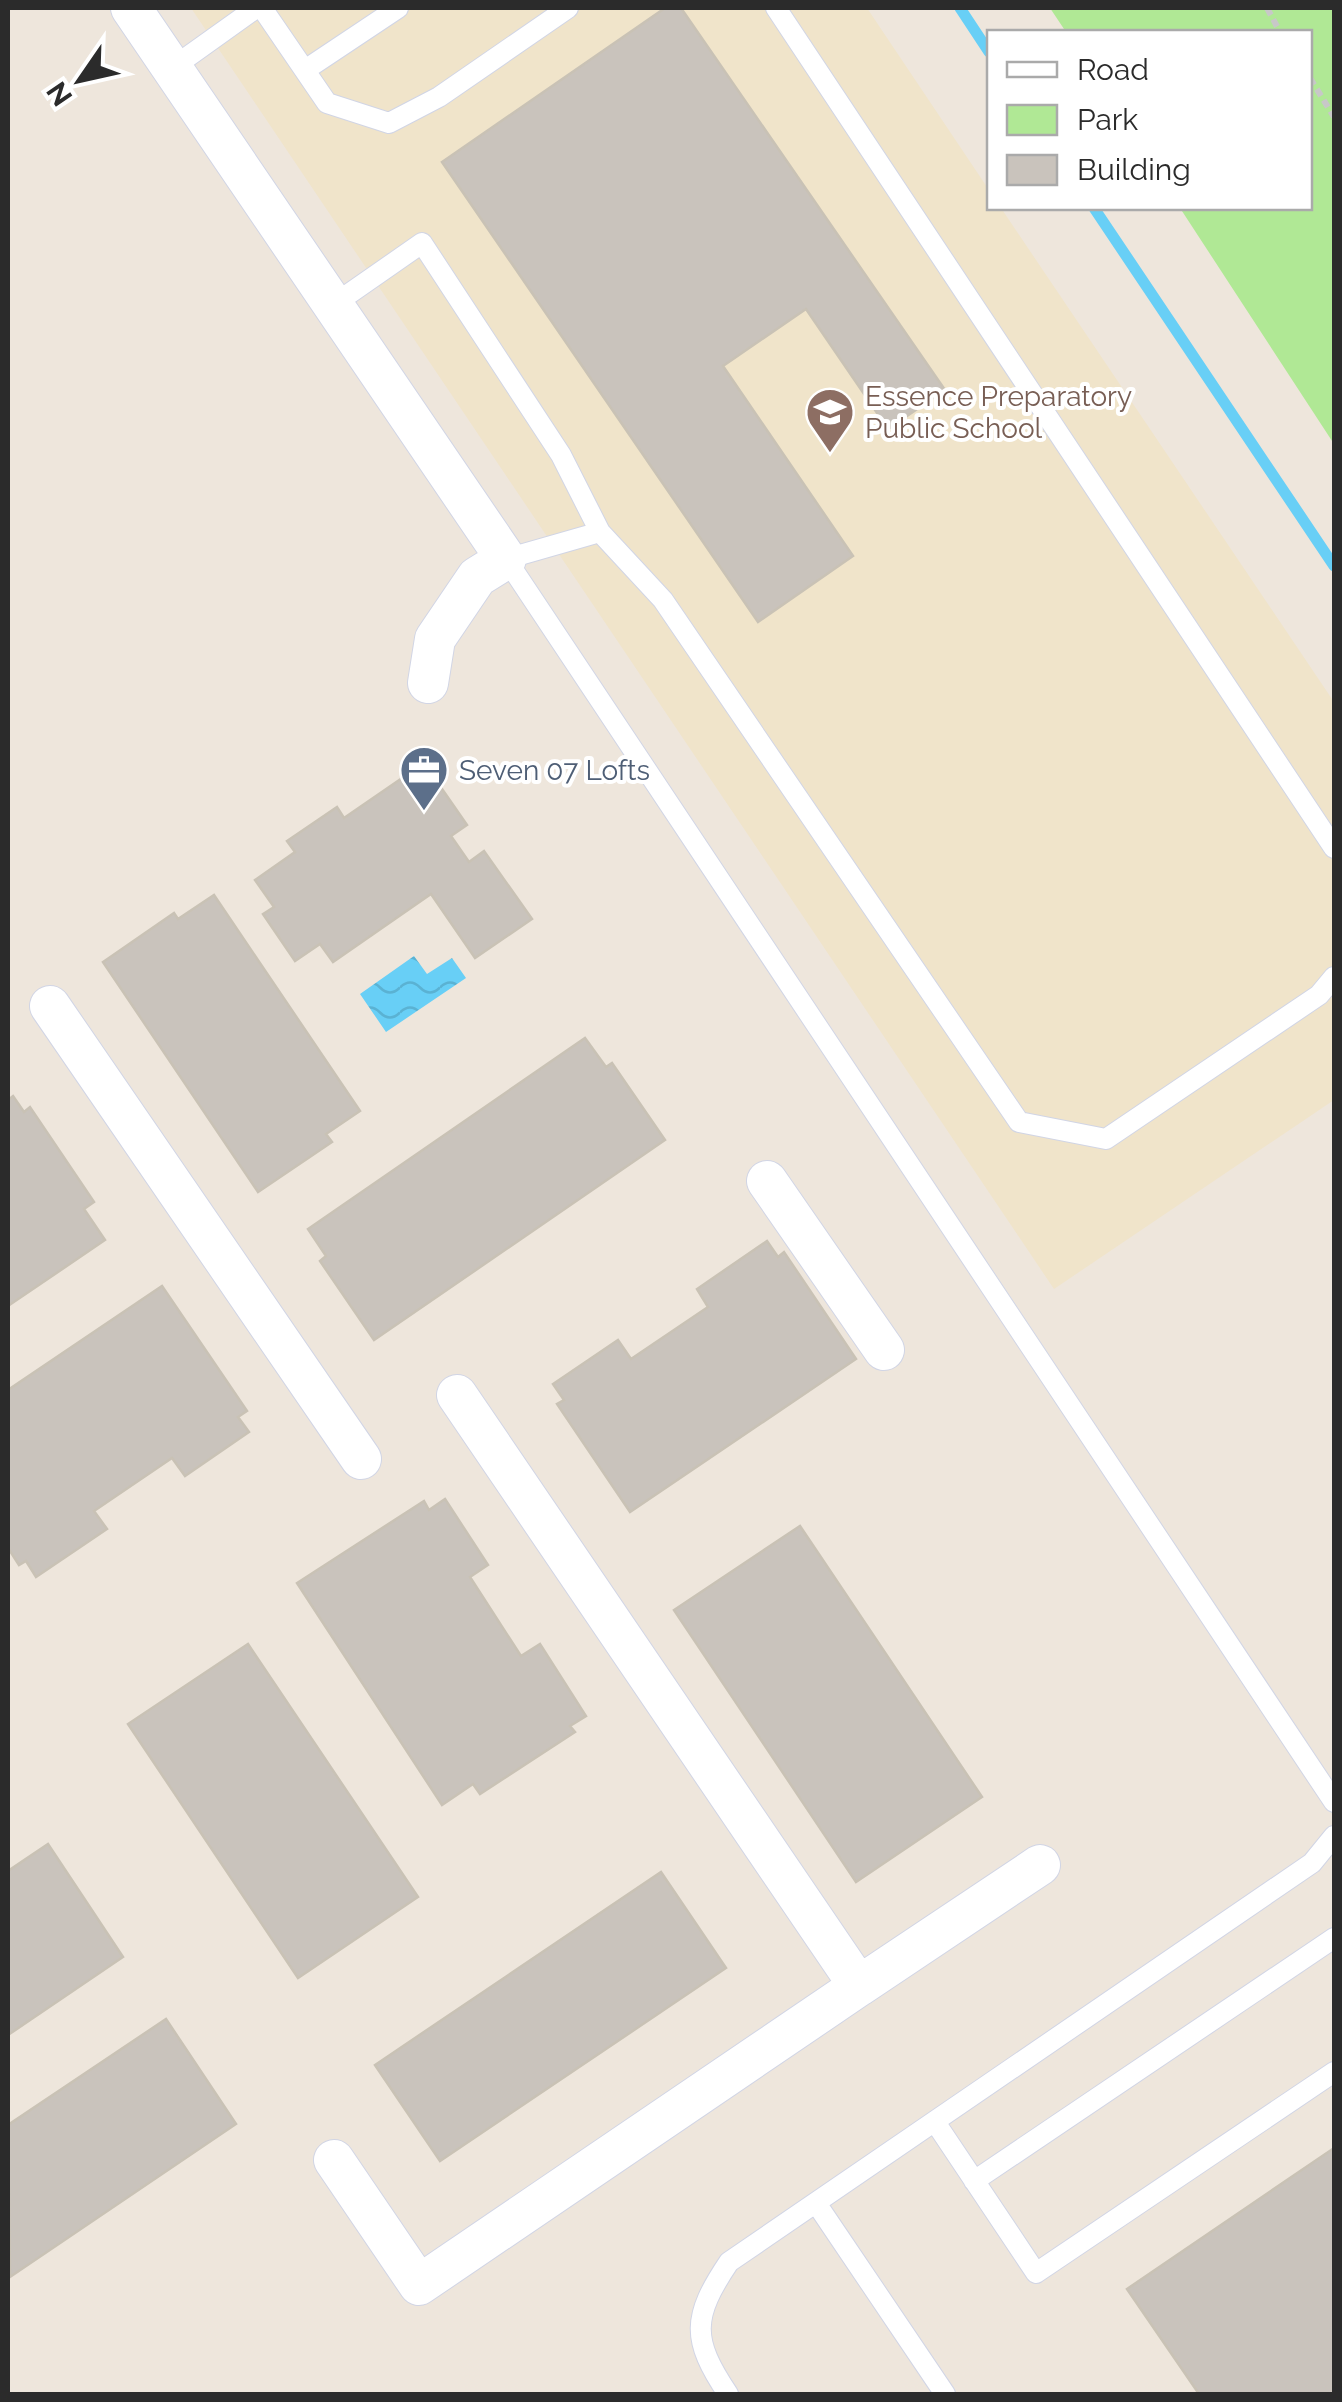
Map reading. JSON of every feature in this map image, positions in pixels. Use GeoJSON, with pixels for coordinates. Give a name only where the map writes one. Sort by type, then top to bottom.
{"type":"FeatureCollection","features":[{"type":"Feature","properties":{"kind":"street"},"geometry":{"type":"LineString","coordinates":[[132,8],[506,559],[477,577],[435,639],[428,683]]}},
{"type":"Feature","properties":{"kind":"street"},"geometry":{"type":"LineString","coordinates":[[50,1006],[362,1459]]}},
{"type":"Feature","properties":{"kind":"street"},"geometry":{"type":"LineString","coordinates":[[766,1181],[884,1350]]}},
{"type":"Feature","properties":{"kind":"street"},"geometry":{"type":"LineString","coordinates":[[457,1394],[859,1986]]}},
{"type":"Feature","properties":{"kind":"street"},"geometry":{"type":"LineString","coordinates":[[334,2160],[420,2286],[1040,1865]]}},
{"type":"Feature","properties":{"kind":"lane"},"geometry":{"type":"LineString","coordinates":[[172,68],[259,8],[327,102],[389,122],[439,97],[568,8]]}},
{"type":"Feature","properties":{"kind":"lane"},"geometry":{"type":"LineString","coordinates":[[776,8],[1334,848]]}},
{"type":"Feature","properties":{"kind":"lane"},"geometry":{"type":"LineString","coordinates":[[305,70],[386,11]]}},
{"type":"Feature","properties":{"kind":"lane"},"geometry":{"type":"LineString","coordinates":[[333,305],[422,242],[560,454],[600,532],[664,600],[1019,1122],[1106,1139],[1319,995],[1334,977]]}},
{"type":"Feature","properties":{"kind":"lane"},"geometry":{"type":"LineString","coordinates":[[600,532],[506,559],[1334,1802]]}},
{"type":"Feature","properties":{"kind":"lane"},"geometry":{"type":"LineString","coordinates":[[728,2394],[702,2356],[702,2302],[729,2262],[1312,1863],[1334,1836]]}},
{"type":"Feature","properties":{"kind":"lane"},"geometry":{"type":"LineString","coordinates":[[974,2181],[1334,1938]]}},
{"type":"Feature","properties":{"kind":"lane"},"geometry":{"type":"LineString","coordinates":[[934,2122],[1036,2273],[1334,2072]]}},
{"type":"Feature","properties":{"kind":"lane"},"geometry":{"type":"LineString","coordinates":[[816,2203],[944,2394]]}},
{"type":"Feature","properties":{"kind":"path"},"geometry":{"type":"LineString","coordinates":[[1266,8],[1279,30]]}},
{"type":"Feature","properties":{"kind":"path"},"geometry":{"type":"LineString","coordinates":[[1312,81],[1334,117]]}},
{"type":"Feature","properties":{"kind":"shaded area","name":"Essence Preparatory Public School"},"geometry":{"type":"Polygon","coordinates":[[[191,8],[867,8],[987,187],[987,210],[1002,210],[1334,702],[1334,1100],[1054,1289],[191,8]]]}},
{"type":"Feature","properties":{"kind":"green space"},"geometry":{"type":"Polygon","coordinates":[[[1050,8],[1334,8],[1334,444],[1181,210],[1312,210],[1312,30],[1065,30],[1050,8]]]}},
{"type":"Feature","properties":{"kind":"water"},"geometry":{"type":"Polygon","coordinates":[[[414,956],[427,974],[452,958],[466,978],[386,1032],[360,994],[414,956]]]}},
{"type":"Feature","properties":{"kind":"building"},"geometry":{"type":"Polygon","coordinates":[[[665,8],[681,8],[945,390],[888,429],[806,309],[723,366],[853,556],[758,622],[442,162],[665,8]]]}},
{"type":"Feature","properties":{"kind":"building"},"geometry":{"type":"Polygon","coordinates":[[[424,763],[467,825],[451,836],[469,862],[484,851],[532,919],[475,958],[431,894],[333,962],[320,944],[295,961],[263,914],[274,907],[255,880],[295,852],[287,841],[337,807],[344,818],[424,763]]]}},
{"type":"Feature","properties":{"kind":"building"},"geometry":{"type":"Polygon","coordinates":[[[214,895],[360,1111],[326,1134],[332,1142],[258,1192],[103,962],[174,913],[178,919],[214,895]]]}},
{"type":"Feature","properties":{"kind":"building"},"geometry":{"type":"Polygon","coordinates":[[[585,1038],[606,1067],[612,1063],[665,1140],[374,1340],[320,1261],[326,1256],[308,1229],[585,1038]]]}},
{"type":"Feature","properties":{"kind":"building"},"geometry":{"type":"Polygon","coordinates":[[[13,1096],[24,1112],[30,1107],[94,1202],[84,1209],[105,1240],[8,1306],[8,1100],[13,1096]]]}},
{"type":"Feature","properties":{"kind":"building"},"geometry":{"type":"Polygon","coordinates":[[[767,1241],[778,1257],[784,1252],[856,1359],[630,1512],[557,1404],[564,1400],[553,1384],[618,1340],[631,1359],[708,1307],[697,1289],[767,1241]]]}},
{"type":"Feature","properties":{"kind":"building"},"geometry":{"type":"Polygon","coordinates":[[[162,1286],[247,1411],[238,1417],[249,1432],[185,1476],[172,1458],[94,1511],[107,1529],[36,1577],[26,1561],[19,1565],[8,1548],[8,1390],[162,1286]]]}},
{"type":"Feature","properties":{"kind":"building"},"geometry":{"type":"Polygon","coordinates":[[[445,1499],[488,1565],[470,1577],[521,1656],[540,1644],[586,1716],[570,1726],[575,1732],[480,1794],[473,1784],[442,1805],[297,1583],[424,1501],[429,1510],[445,1499]]]}},
{"type":"Feature","properties":{"kind":"building"},"geometry":{"type":"Polygon","coordinates":[[[800,1526],[982,1797],[856,1882],[674,1610],[800,1526]]]}},
{"type":"Feature","properties":{"kind":"building"},"geometry":{"type":"Polygon","coordinates":[[[248,1644],[418,1897],[298,1978],[128,1724],[248,1644]]]}},
{"type":"Feature","properties":{"kind":"building"},"geometry":{"type":"Polygon","coordinates":[[[48,1844],[123,1957],[8,2035],[8,1871],[48,1844]]]}},
{"type":"Feature","properties":{"kind":"building"},"geometry":{"type":"Polygon","coordinates":[[[661,1872],[726,1968],[440,2161],[375,2065],[661,1872]]]}},
{"type":"Feature","properties":{"kind":"building"},"geometry":{"type":"Polygon","coordinates":[[[166,2019],[236,2124],[10,2277],[8,2125],[166,2019]]]}},
{"type":"Feature","properties":{"kind":"building"},"geometry":{"type":"Polygon","coordinates":[[[1334,2148],[1334,2394],[1199,2394],[1127,2289],[1334,2148]]]}},
{"type":"Feature","properties":{"kind":"waterway"},"geometry":{"type":"LineString","coordinates":[[960,8],[987,49]]}},
{"type":"Feature","properties":{"kind":"waterway"},"geometry":{"type":"LineString","coordinates":[[1095,210],[1334,566]]}},
{"type":"Feature","properties":{"kind":"place","name":"Essence Preparatory Public School"},"geometry":{"type":"Point","coordinates":[830,454]}},
{"type":"Feature","properties":{"kind":"place","name":"Seven 07 Lofts"},"geometry":{"type":"Point","coordinates":[424,812]}}]}
